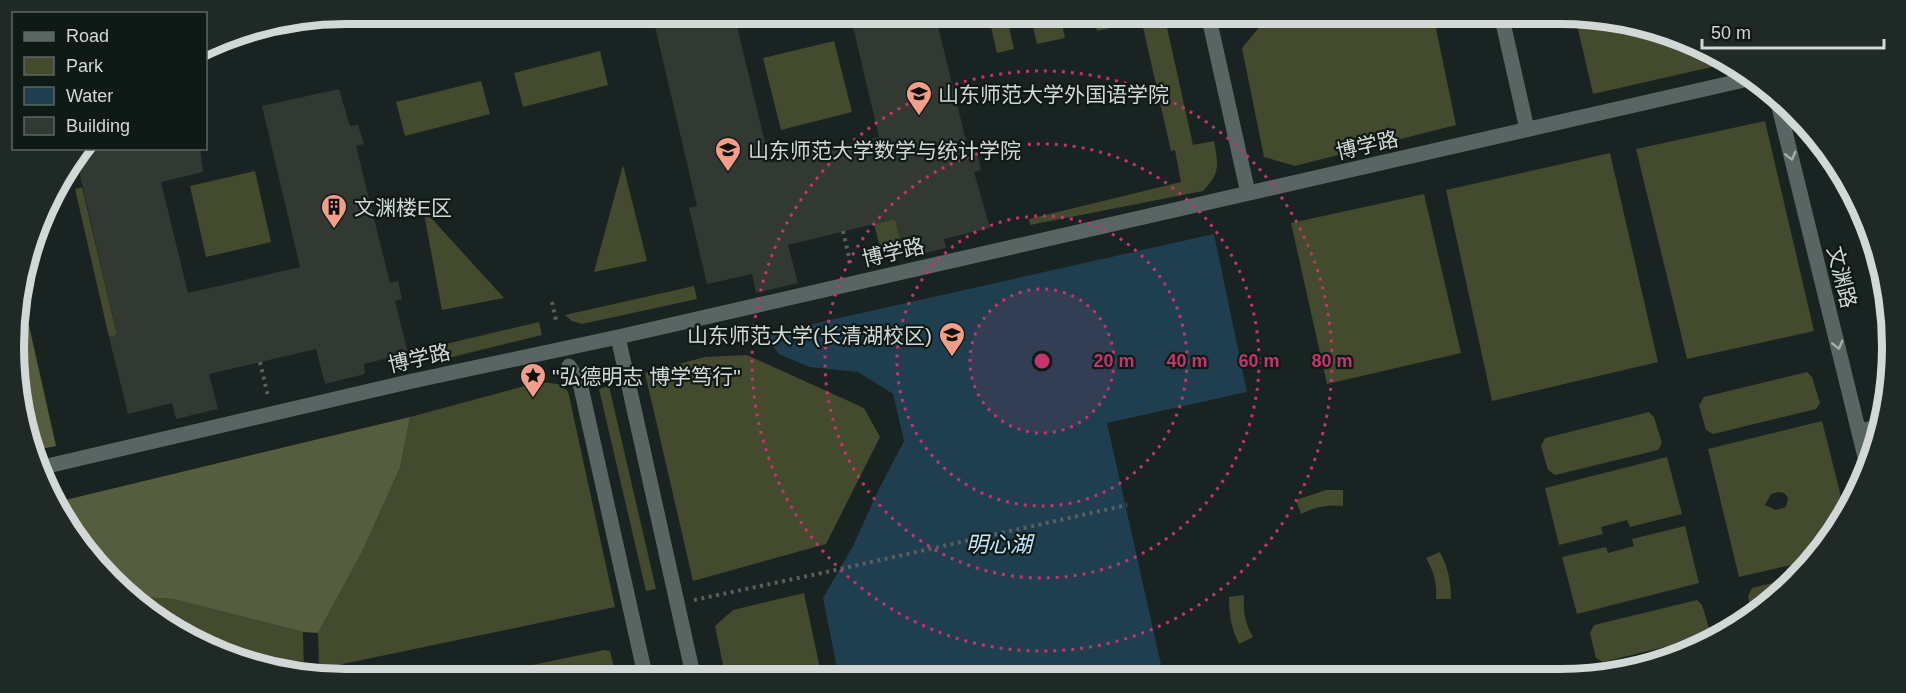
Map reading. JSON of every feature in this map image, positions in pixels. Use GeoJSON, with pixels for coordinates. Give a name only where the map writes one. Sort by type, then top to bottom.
{"type":"FeatureCollection","features":[{"type":"Feature","properties":{"kind":"street"},"geometry":{"type":"LineString","coordinates":[[1214,24],[1248,193]]}},
{"type":"Feature","properties":{"kind":"street"},"geometry":{"type":"LineString","coordinates":[[1503,24],[1527,129]]}},
{"type":"Feature","properties":{"kind":"street","name":"博学路"},"geometry":{"type":"LineString","coordinates":[[47,466],[1742,80]]}},
{"type":"Feature","properties":{"kind":"street","name":"文渊路"},"geometry":{"type":"LineString","coordinates":[[1780,111],[1864,452]]}},
{"type":"Feature","properties":{"kind":"street"},"geometry":{"type":"LineString","coordinates":[[618,337],[692,669]]}},
{"type":"Feature","properties":{"kind":"street"},"geometry":{"type":"LineString","coordinates":[[569,366],[580,383],[644,669]]}},
{"type":"Feature","properties":{"kind":"street"},"geometry":{"type":"LineString","coordinates":[[1859,431],[1871,428]]}},
{"type":"Feature","properties":{"kind":"path"},"geometry":{"type":"LineString","coordinates":[[843,231],[854,283]]}},
{"type":"Feature","properties":{"kind":"path"},"geometry":{"type":"LineString","coordinates":[[552,302],[556,320]]}},
{"type":"Feature","properties":{"kind":"path"},"geometry":{"type":"LineString","coordinates":[[260,362],[272,414]]}},
{"type":"Feature","properties":{"kind":"path"},"geometry":{"type":"LineString","coordinates":[[678,603],[1126,505]]}},
{"type":"Feature","properties":{"kind":"green space"},"geometry":{"type":"Polygon","coordinates":[[[990,24],[1008,24],[1014,49],[997,53],[990,24]]]}},
{"type":"Feature","properties":{"kind":"green space"},"geometry":{"type":"Polygon","coordinates":[[[1032,24],[1062,24],[1065,38],[1037,44],[1032,24]]]}},
{"type":"Feature","properties":{"kind":"green space"},"geometry":{"type":"Polygon","coordinates":[[[1095,24],[1126,24],[1126,25],[1097,31],[1095,24]]]}},
{"type":"Feature","properties":{"kind":"green space"},"geometry":{"type":"Polygon","coordinates":[[[1142,24],[1166,24],[1193,145],[1214,141],[1217,168],[1213,179],[1203,191],[1030,225],[1029,219],[1181,182],[1175,150],[1171,151],[1142,24]]]}},
{"type":"Feature","properties":{"kind":"green space"},"geometry":{"type":"Polygon","coordinates":[[[1262,24],[1435,24],[1456,125],[1295,166],[1264,157],[1242,48],[1262,24]]]}},
{"type":"Feature","properties":{"kind":"green space"},"geometry":{"type":"Polygon","coordinates":[[[1577,25],[1643,35],[1683,49],[1718,66],[1593,94],[1577,25]]]}},
{"type":"Feature","properties":{"kind":"green space"},"geometry":{"type":"Polygon","coordinates":[[[834,41],[852,112],[781,130],[763,58],[834,41]]]}},
{"type":"Feature","properties":{"kind":"green space"},"geometry":{"type":"Polygon","coordinates":[[[600,51],[608,85],[523,107],[514,73],[600,51]]]}},
{"type":"Feature","properties":{"kind":"green space"},"geometry":{"type":"Polygon","coordinates":[[[481,81],[490,114],[405,136],[396,102],[481,81]]]}},
{"type":"Feature","properties":{"kind":"green space"},"geometry":{"type":"Polygon","coordinates":[[[1765,121],[1814,331],[1687,359],[1636,149],[1765,121]]]}},
{"type":"Feature","properties":{"kind":"green space"},"geometry":{"type":"Polygon","coordinates":[[[1610,153],[1658,362],[1492,401],[1446,190],[1610,153]]]}},
{"type":"Feature","properties":{"kind":"green space"},"geometry":{"type":"Polygon","coordinates":[[[623,165],[647,261],[594,272],[623,165]]]}},
{"type":"Feature","properties":{"kind":"green space"},"geometry":{"type":"Polygon","coordinates":[[[255,171],[271,242],[206,257],[190,186],[255,171]]]}},
{"type":"Feature","properties":{"kind":"green space"},"geometry":{"type":"Polygon","coordinates":[[[82,187],[117,335],[109,337],[75,189],[82,187]]]}},
{"type":"Feature","properties":{"kind":"green space"},"geometry":{"type":"Polygon","coordinates":[[[1424,194],[1461,353],[1327,384],[1291,223],[1424,194]]]}},
{"type":"Feature","properties":{"kind":"green space"},"geometry":{"type":"Polygon","coordinates":[[[423,209],[504,298],[442,310],[423,209]]]}},
{"type":"Feature","properties":{"kind":"green space"},"geometry":{"type":"Polygon","coordinates":[[[895,219],[902,246],[881,251],[874,224],[895,219]]]}},
{"type":"Feature","properties":{"kind":"green space"},"geometry":{"type":"Polygon","coordinates":[[[694,286],[697,299],[582,324],[572,321],[565,315],[694,286]]]}},
{"type":"Feature","properties":{"kind":"green space"},"geometry":{"type":"Polygon","coordinates":[[[26,313],[56,446],[41,449],[30,409],[24,346],[26,313]]]}},
{"type":"Feature","properties":{"kind":"green space"},"geometry":{"type":"Polygon","coordinates":[[[539,322],[542,335],[432,362],[429,348],[539,322]]]}},
{"type":"Feature","properties":{"kind":"green space"},"geometry":{"type":"Polygon","coordinates":[[[747,355],[864,408],[880,437],[826,544],[693,581],[645,373],[705,357],[747,355]]]}},
{"type":"Feature","properties":{"kind":"green space"},"geometry":{"type":"Polygon","coordinates":[[[1807,372],[1812,377],[1820,403],[1816,409],[1713,434],[1706,430],[1699,405],[1704,397],[1807,372]]]}},
{"type":"Feature","properties":{"kind":"green space"},"geometry":{"type":"Polygon","coordinates":[[[540,382],[558,384],[568,391],[615,607],[319,667],[318,633],[362,552],[400,468],[410,417],[540,382]]]}},
{"type":"Feature","properties":{"kind":"green space"},"geometry":{"type":"Polygon","coordinates":[[[609,386],[656,589],[646,591],[599,389],[609,386]]]}},
{"type":"Feature","properties":{"kind":"green space"},"geometry":{"type":"Polygon","coordinates":[[[1649,412],[1654,417],[1662,443],[1658,450],[1555,475],[1548,470],[1541,446],[1545,438],[1649,412]]]}},
{"type":"Feature","properties":{"kind":"green space"},"geometry":{"type":"Polygon","coordinates":[[[410,417],[400,468],[362,552],[318,633],[303,632],[173,599],[144,597],[118,575],[104,559],[78,526],[63,501],[410,417]]]}},
{"type":"Feature","properties":{"kind":"green space"},"geometry":{"type":"Polygon","coordinates":[[[1822,421],[1842,502],[1839,508],[1828,526],[1798,563],[1739,577],[1708,449],[1822,421]],[[1784,493],[1771,494],[1765,505],[1776,510],[1786,507],[1788,498],[1784,493]]]}},
{"type":"Feature","properties":{"kind":"green space"},"geometry":{"type":"Polygon","coordinates":[[[1667,457],[1682,514],[1630,527],[1627,520],[1601,527],[1603,534],[1559,545],[1545,488],[1667,457]]]}},
{"type":"Feature","properties":{"kind":"green space"},"geometry":{"type":"Polygon","coordinates":[[[1326,490],[1343,490],[1343,506],[1332,505],[1301,514],[1296,500],[1326,490]]]}},
{"type":"Feature","properties":{"kind":"green space"},"geometry":{"type":"Polygon","coordinates":[[[1685,526],[1699,583],[1577,614],[1562,557],[1606,547],[1608,553],[1634,546],[1632,539],[1685,526]]]}},
{"type":"Feature","properties":{"kind":"green space"},"geometry":{"type":"Polygon","coordinates":[[[1440,552],[1448,575],[1451,599],[1436,599],[1434,578],[1426,558],[1440,552]]]}},
{"type":"Feature","properties":{"kind":"green space"},"geometry":{"type":"Polygon","coordinates":[[[1781,581],[1750,606],[1748,596],[1752,588],[1781,581]]]}},
{"type":"Feature","properties":{"kind":"green space"},"geometry":{"type":"Polygon","coordinates":[[[804,593],[820,669],[724,669],[715,626],[733,610],[804,593]]]}},
{"type":"Feature","properties":{"kind":"green space"},"geometry":{"type":"Polygon","coordinates":[[[1244,595],[1245,617],[1253,637],[1239,644],[1231,621],[1229,597],[1244,595]]]}},
{"type":"Feature","properties":{"kind":"green space"},"geometry":{"type":"Polygon","coordinates":[[[144,597],[173,599],[303,632],[304,666],[284,663],[243,652],[204,636],[167,615],[144,597]]]}},
{"type":"Feature","properties":{"kind":"green space"},"geometry":{"type":"Polygon","coordinates":[[[1697,600],[1702,605],[1710,631],[1691,641],[1603,662],[1596,658],[1590,633],[1594,625],[1697,600]]]}},
{"type":"Feature","properties":{"kind":"green space"},"geometry":{"type":"Polygon","coordinates":[[[604,650],[610,651],[614,669],[522,669],[604,650]]]}},
{"type":"Feature","properties":{"kind":"water","name":"明心湖"},"geometry":{"type":"Polygon","coordinates":[[[1214,234],[1247,392],[1107,423],[1162,669],[837,669],[823,598],[853,546],[904,441],[893,394],[858,372],[809,367],[779,354],[763,335],[1214,234]]]}},
{"type":"Feature","properties":{"kind":"building"},"geometry":{"type":"Polygon","coordinates":[[[654,24],[736,24],[770,163],[879,137],[852,24],[937,24],[969,153],[977,152],[981,170],[974,172],[990,228],[944,239],[946,248],[905,258],[895,219],[788,245],[798,283],[756,293],[752,274],[707,284],[689,208],[697,206],[654,24]]]}},
{"type":"Feature","properties":{"kind":"building","name":"文渊楼E区"},"geometry":{"type":"Polygon","coordinates":[[[339,89],[350,126],[358,125],[364,144],[356,146],[390,283],[398,281],[402,299],[395,301],[408,353],[364,364],[365,374],[325,384],[316,349],[209,374],[218,409],[176,419],[172,403],[128,414],[109,337],[117,335],[78,167],[91,150],[200,150],[203,172],[161,182],[188,293],[300,267],[262,106],[339,89]]]}},
{"type":"Feature","properties":{"kind":"place","name":"山东师范大学外国语学院"},"geometry":{"type":"Point","coordinates":[919,117]}},
{"type":"Feature","properties":{"kind":"place","name":"山东师范大学数学与统计学院"},"geometry":{"type":"Point","coordinates":[728,173]}},
{"type":"Feature","properties":{"kind":"place","name":"文渊楼E区"},"geometry":{"type":"Point","coordinates":[334,230]}},
{"type":"Feature","properties":{"kind":"place","name":"山东师范大学(长清湖校区)"},"geometry":{"type":"Point","coordinates":[952,358]}},
{"type":"Feature","properties":{"kind":"place","name":"\"弘德明志 博学笃行\""},"geometry":{"type":"Point","coordinates":[533,399]}}]}
